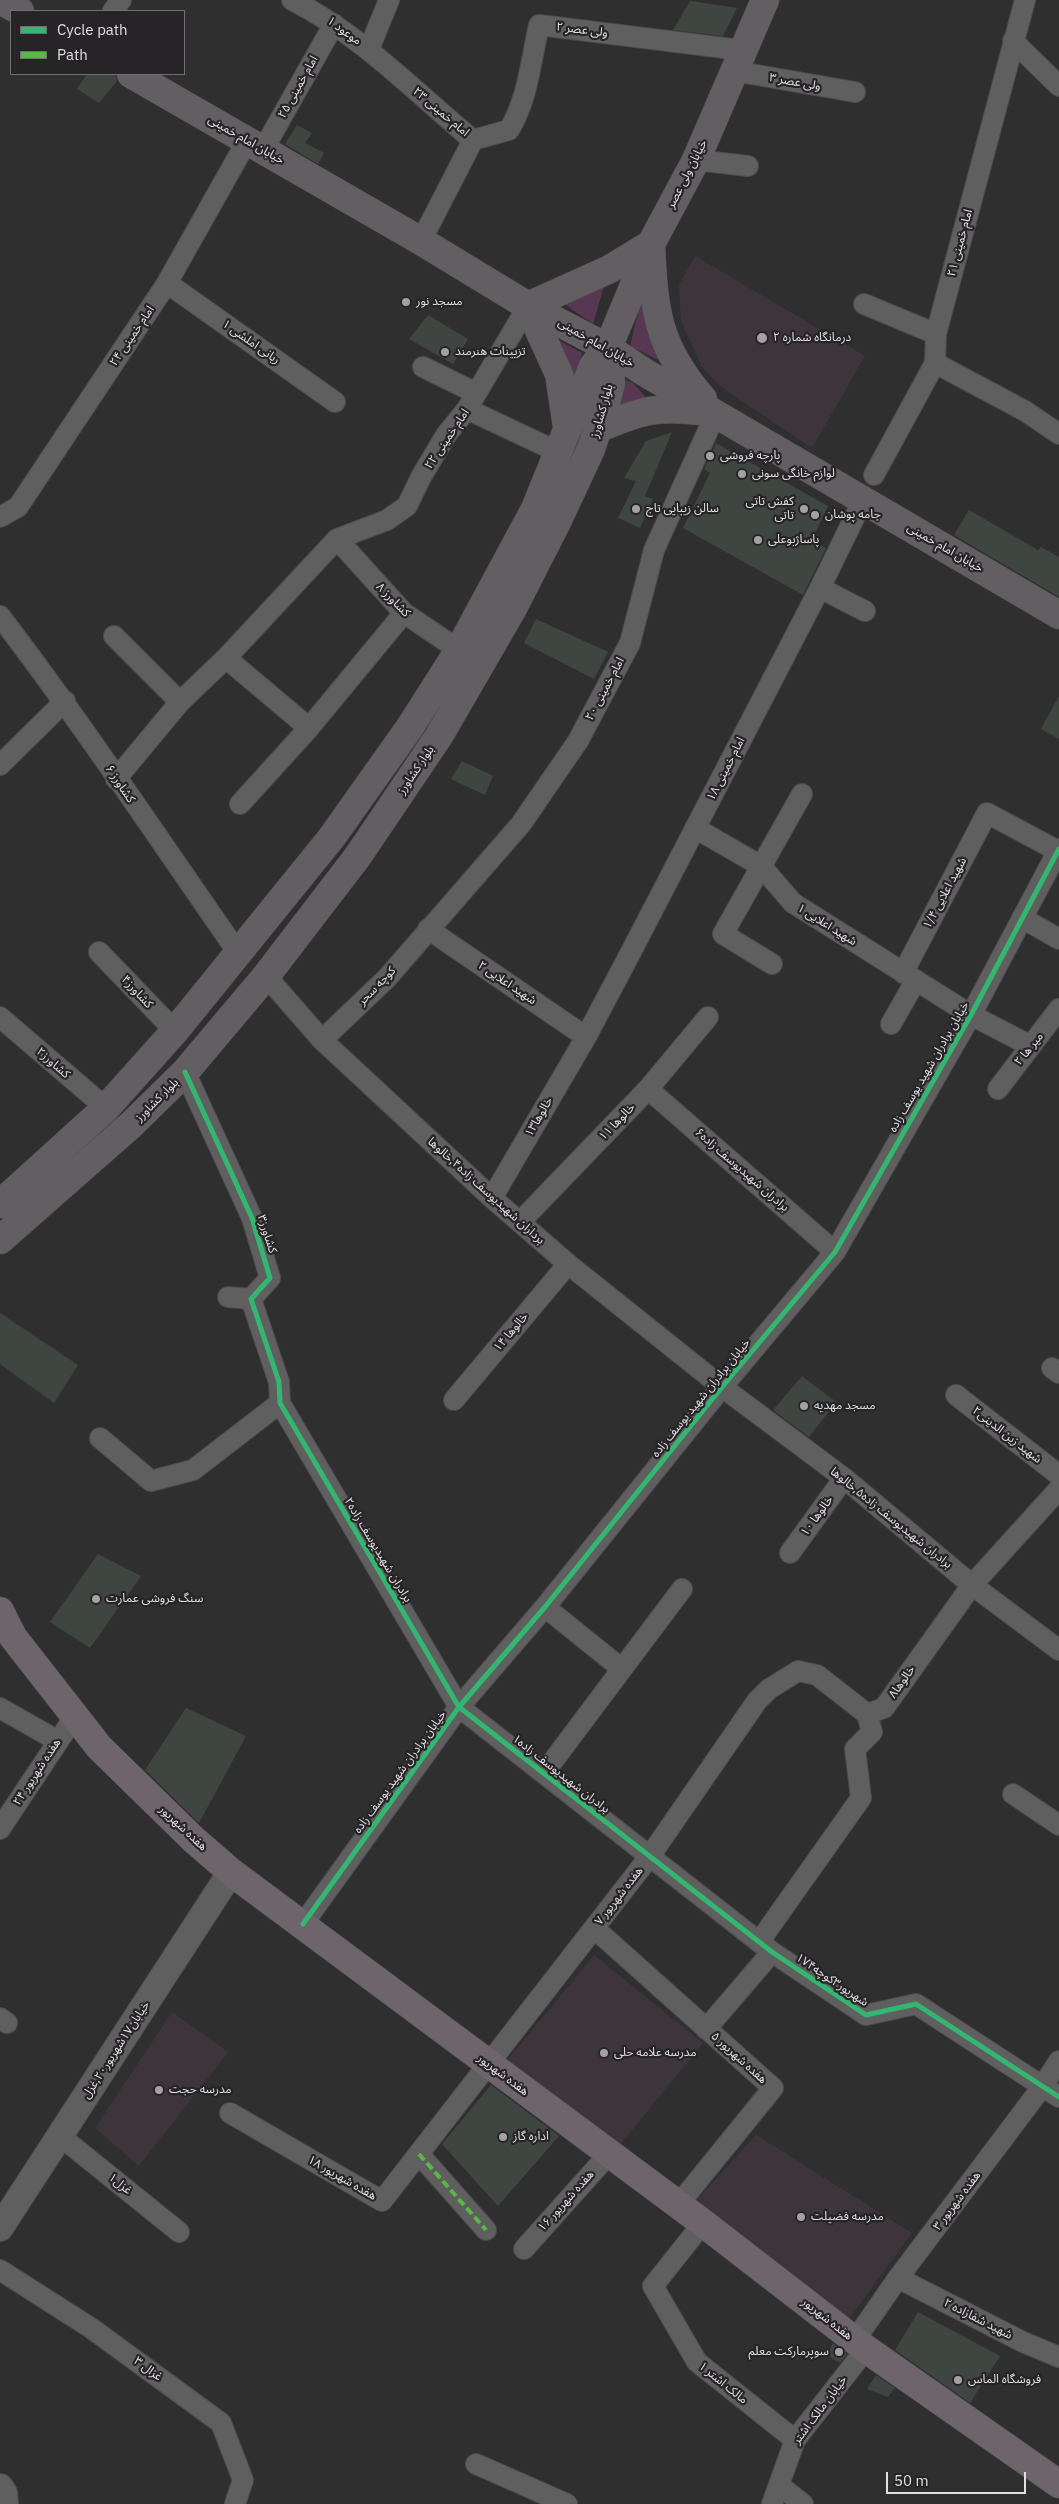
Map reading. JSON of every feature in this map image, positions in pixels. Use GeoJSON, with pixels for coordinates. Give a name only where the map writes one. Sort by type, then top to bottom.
{"type":"FeatureCollection","features":[{"type":"Feature","properties":{"kind":"main road"},"geometry":{"type":"LineString","coordinates":[[0,0],[18,10]]}},
{"type":"Feature","properties":{"kind":"main road","name":"خیابان ولی عصر"},"geometry":{"type":"LineString","coordinates":[[608,348],[651,244],[696,160],[765,0]]}},
{"type":"Feature","properties":{"kind":"main road","name":"خیابان امام خمینی"},"geometry":{"type":"LineString","coordinates":[[133,75],[421,241],[528,306],[608,348],[644,372],[1058,612]]}},
{"type":"Feature","properties":{"kind":"main road"},"geometry":{"type":"LineString","coordinates":[[651,244],[652,283],[659,321],[668,350],[687,380],[716,413],[678,408],[653,409],[594,439],[563,440],[566,408],[559,374],[528,306],[610,269],[651,244]]}},
{"type":"Feature","properties":{"kind":"main road","name":"بلوار کشاورز"},"geometry":{"type":"LineString","coordinates":[[0,1240],[132,1124],[184,1072],[266,976],[358,856],[439,736],[512,610],[556,524],[594,439],[611,383],[608,348]]}},
{"type":"Feature","properties":{"kind":"main road","name":"بلوار کشاورز"},"geometry":{"type":"LineString","coordinates":[[0,1204],[106,1108],[239,954],[332,837],[410,727],[459,650],[535,509],[592,366],[608,348]]}},
{"type":"Feature","properties":{"kind":"main road","name":"هفده شهریور"},"geometry":{"type":"LineString","coordinates":[[0,1611],[13,1637],[99,1747],[193,1839],[231,1872],[678,2204],[861,2345],[1059,2484]]}},
{"type":"Feature","properties":{"kind":"street","name":"موعود ۱"},"geometry":{"type":"LineString","coordinates":[[292,0],[334,24],[369,49]]}},
{"type":"Feature","properties":{"kind":"street"},"geometry":{"type":"LineString","coordinates":[[369,49],[389,0]]}},
{"type":"Feature","properties":{"kind":"street","name":"امام خمینی ۲۱"},"geometry":{"type":"LineString","coordinates":[[874,475],[935,363],[936,334],[1025,0]]}},
{"type":"Feature","properties":{"kind":"street","name":"امام خمینی ۲۵"},"geometry":{"type":"LineString","coordinates":[[255,146],[334,24]]}},
{"type":"Feature","properties":{"kind":"street","name":"ولی عصر ۲"},"geometry":{"type":"LineString","coordinates":[[473,140],[509,130],[518,117],[526,91],[539,25],[738,61]]}},
{"type":"Feature","properties":{"kind":"street"},"geometry":{"type":"LineString","coordinates":[[1013,41],[1059,86]]}},
{"type":"Feature","properties":{"kind":"street","name":"امام خمینی ۲۳"},"geometry":{"type":"LineString","coordinates":[[369,49],[473,140],[421,241]]}},
{"type":"Feature","properties":{"kind":"street","name":"ولی عصر ۳"},"geometry":{"type":"LineString","coordinates":[[738,61],[855,92]]}},
{"type":"Feature","properties":{"kind":"street","name":"امام خمینی ۲۴"},"geometry":{"type":"LineString","coordinates":[[0,517],[18,507],[167,283],[255,146]]}},
{"type":"Feature","properties":{"kind":"street"},"geometry":{"type":"LineString","coordinates":[[696,160],[748,166]]}},
{"type":"Feature","properties":{"kind":"street","name":"ربانی املشی ۱"},"geometry":{"type":"LineString","coordinates":[[167,283],[335,402]]}},
{"type":"Feature","properties":{"kind":"street"},"geometry":{"type":"LineString","coordinates":[[864,304],[936,334]]}},
{"type":"Feature","properties":{"kind":"street","name":"امام خمینی ۲۲"},"geometry":{"type":"LineString","coordinates":[[337,539],[386,520],[406,506],[446,435],[472,401],[528,306]]}},
{"type":"Feature","properties":{"kind":"street"},"geometry":{"type":"LineString","coordinates":[[935,363],[1025,411],[1059,434]]}},
{"type":"Feature","properties":{"kind":"street"},"geometry":{"type":"LineString","coordinates":[[422,367],[472,401],[563,440]]}},
{"type":"Feature","properties":{"kind":"street","name":"امام خمینی ۲۰"},"geometry":{"type":"LineString","coordinates":[[428,929],[521,824],[578,741],[630,643],[654,550],[716,413]]}},
{"type":"Feature","properties":{"kind":"street","name":"امام خمینی ۱۸"},"geometry":{"type":"LineString","coordinates":[[586,1036],[820,588],[863,500]]}},
{"type":"Feature","properties":{"kind":"street"},"geometry":{"type":"LineString","coordinates":[[116,779],[180,702],[226,658],[337,539]]}},
{"type":"Feature","properties":{"kind":"street","name":"کشاورز ۸"},"geometry":{"type":"LineString","coordinates":[[337,539],[404,613],[459,650]]}},
{"type":"Feature","properties":{"kind":"street"},"geometry":{"type":"LineString","coordinates":[[820,588],[865,611]]}},
{"type":"Feature","properties":{"kind":"street"},"geometry":{"type":"LineString","coordinates":[[240,804],[309,728],[404,613]]}},
{"type":"Feature","properties":{"kind":"street","name":"کشاورز ۶"},"geometry":{"type":"LineString","coordinates":[[0,616],[65,701],[116,779],[239,954]]}},
{"type":"Feature","properties":{"kind":"street"},"geometry":{"type":"LineString","coordinates":[[114,636],[180,702]]}},
{"type":"Feature","properties":{"kind":"street"},"geometry":{"type":"LineString","coordinates":[[226,658],[309,728]]}},
{"type":"Feature","properties":{"kind":"street"},"geometry":{"type":"LineString","coordinates":[[0,765],[65,701]]}},
{"type":"Feature","properties":{"kind":"street"},"geometry":{"type":"LineString","coordinates":[[772,964],[723,934],[802,794]]}},
{"type":"Feature","properties":{"kind":"street","name":"شهید اعلایی ۱/۴"},"geometry":{"type":"LineString","coordinates":[[891,1024],[910,977],[987,813],[1058,850]]}},
{"type":"Feature","properties":{"kind":"street","name":"شهید اعلایی ۱"},"geometry":{"type":"LineString","coordinates":[[695,828],[761,866],[793,903],[971,1015],[1030,1046]]}},
{"type":"Feature","properties":{"kind":"street","name":"خیابان برادران شهید یوسف زاده"},"geometry":{"type":"LineString","coordinates":[[303,1924],[459,1707],[545,1607],[722,1387],[835,1252],[971,1015],[1058,850]]}},
{"type":"Feature","properties":{"kind":"street"},"geometry":{"type":"LineString","coordinates":[[1022,918],[1059,938]]}},
{"type":"Feature","properties":{"kind":"street","name":"شهید اعلایی ۲"},"geometry":{"type":"LineString","coordinates":[[428,929],[586,1036]]}},
{"type":"Feature","properties":{"kind":"street","name":"کوچه سحر"},"geometry":{"type":"LineString","coordinates":[[322,1040],[387,978],[428,929]]}},
{"type":"Feature","properties":{"kind":"street","name":"کشاورز۴"},"geometry":{"type":"LineString","coordinates":[[99,952],[174,1031]]}},
{"type":"Feature","properties":{"kind":"street","name":"برداران شهیدیوسف زاده۴,خالوها"},"geometry":{"type":"LineString","coordinates":[[266,976],[322,1040],[492,1198],[568,1264],[722,1387]]}},
{"type":"Feature","properties":{"kind":"street","name":"میر ها ۲"},"geometry":{"type":"LineString","coordinates":[[998,1088],[1059,1010]]}},
{"type":"Feature","properties":{"kind":"street","name":"کشاورز۲"},"geometry":{"type":"LineString","coordinates":[[0,1017],[106,1108]]}},
{"type":"Feature","properties":{"kind":"street","name":"خالوها ۱۱"},"geometry":{"type":"LineString","coordinates":[[520,1222],[648,1089],[708,1017]]}},
{"type":"Feature","properties":{"kind":"street","name":"خالوها۱۳"},"geometry":{"type":"LineString","coordinates":[[492,1198],[586,1036]]}},
{"type":"Feature","properties":{"kind":"street","name":"کشاورز۳"},"geometry":{"type":"LineString","coordinates":[[184,1072],[252,1218],[270,1278],[251,1299]]}},
{"type":"Feature","properties":{"kind":"street","name":"برادران شهیدیوسف زاده۶"},"geometry":{"type":"LineString","coordinates":[[648,1089],[835,1252]]}},
{"type":"Feature","properties":{"kind":"street","name":"خالوها ۱۴"},"geometry":{"type":"LineString","coordinates":[[454,1400],[568,1264]]}},
{"type":"Feature","properties":{"kind":"street"},"geometry":{"type":"LineString","coordinates":[[100,1438],[151,1481],[194,1470],[280,1403],[279,1382],[251,1299],[228,1297]]}},
{"type":"Feature","properties":{"kind":"street","name":"برادران شهیدیوسف زاده۵,خالوها"},"geometry":{"type":"LineString","coordinates":[[722,1387],[844,1478],[972,1585],[1059,1650]]}},
{"type":"Feature","properties":{"kind":"street","name":"شهید زین الدینی۲"},"geometry":{"type":"LineString","coordinates":[[956,1395],[1059,1474]]}},
{"type":"Feature","properties":{"kind":"street","name":"برادران شهیدیوسف زاده۲"},"geometry":{"type":"LineString","coordinates":[[280,1403],[459,1707]]}},
{"type":"Feature","properties":{"kind":"street","name":"خالوها ۱۰"},"geometry":{"type":"LineString","coordinates":[[790,1553],[844,1478]]}},
{"type":"Feature","properties":{"kind":"street","name":"خالوها۸"},"geometry":{"type":"LineString","coordinates":[[867,1714],[884,1708],[972,1585],[1059,1489]]}},
{"type":"Feature","properties":{"kind":"street"},"geometry":{"type":"LineString","coordinates":[[544,1773],[682,1589]]}},
{"type":"Feature","properties":{"kind":"street"},"geometry":{"type":"LineString","coordinates":[[545,1607],[622,1669]]}},
{"type":"Feature","properties":{"kind":"street","name":"هفده شهریور ۷"},"geometry":{"type":"LineString","coordinates":[[489,2065],[650,1856],[757,1701],[769,1689],[798,1671],[817,1676],[867,1714]]}},
{"type":"Feature","properties":{"kind":"street","name":"برادران شهیدیوسف زاده۱"},"geometry":{"type":"LineString","coordinates":[[459,1707],[650,1856]]}},
{"type":"Feature","properties":{"kind":"street"},"geometry":{"type":"LineString","coordinates":[[0,1708],[58,1741]]}},
{"type":"Feature","properties":{"kind":"street"},"geometry":{"type":"LineString","coordinates":[[706,2029],[766,1947],[861,1798],[855,1749],[872,1732],[867,1714]]}},
{"type":"Feature","properties":{"kind":"street","name":"هفده شهریور ۲۴"},"geometry":{"type":"LineString","coordinates":[[0,1829],[75,1716]]}},
{"type":"Feature","properties":{"kind":"street"},"geometry":{"type":"LineString","coordinates":[[1013,1794],[1059,1825]]}},
{"type":"Feature","properties":{"kind":"street","name":"۱۷شهریور۳کوچه۴"},"geometry":{"type":"LineString","coordinates":[[650,1856],[766,1947],[866,2015],[916,2004],[1051,2092]]}},
{"type":"Feature","properties":{"kind":"street","name":"خیابان۱۷شهریور۲۰,غزل"},"geometry":{"type":"LineString","coordinates":[[0,2228],[231,1872]]}},
{"type":"Feature","properties":{"kind":"street","name":"هفده شهریور ۵"},"geometry":{"type":"LineString","coordinates":[[594,1928],[772,2088],[678,2204]]}},
{"type":"Feature","properties":{"kind":"street","name":"هفده شهریور ۳"},"geometry":{"type":"LineString","coordinates":[[861,2345],[898,2278],[1051,2092],[1059,2061]]}},
{"type":"Feature","properties":{"kind":"street","name":"هفده شهریور ۱۸"},"geometry":{"type":"LineString","coordinates":[[230,2113],[382,2201],[489,2065]]}},
{"type":"Feature","properties":{"kind":"street","name":"غزل۱"},"geometry":{"type":"LineString","coordinates":[[60,2136],[179,2232]]}},
{"type":"Feature","properties":{"kind":"street"},"geometry":{"type":"LineString","coordinates":[[419,2154],[486,2230]]}},
{"type":"Feature","properties":{"kind":"street","name":"هفده شهریور ۱۶"},"geometry":{"type":"LineString","coordinates":[[524,2249],[609,2154]]}},
{"type":"Feature","properties":{"kind":"street","name":"مالک اشتر ۱"},"geometry":{"type":"LineString","coordinates":[[703,2223],[653,2286],[697,2362],[795,2440]]}},
{"type":"Feature","properties":{"kind":"street","name":"غزال ۳"},"geometry":{"type":"LineString","coordinates":[[0,2270],[91,2328],[221,2422],[243,2480],[235,2504]]}},
{"type":"Feature","properties":{"kind":"street","name":"شهید شفازاده ۲"},"geometry":{"type":"LineString","coordinates":[[898,2278],[1023,2342],[1059,2357]]}},
{"type":"Feature","properties":{"kind":"street","name":"خیابان مالک اشتر"},"geometry":{"type":"LineString","coordinates":[[772,2504],[795,2440],[861,2345]]}},
{"type":"Feature","properties":{"kind":"street"},"geometry":{"type":"LineString","coordinates":[[476,2464],[567,2504]]}},
{"type":"Feature","properties":{"kind":"street"},"geometry":{"type":"LineString","coordinates":[[779,2485],[803,2504]]}},
{"type":"Feature","properties":{"kind":"street"},"geometry":{"type":"LineString","coordinates":[[0,2487],[4,2493],[5,2504]]}},
{"type":"Feature","properties":{"kind":"shaded area","name":"درمانگاه شماره ۲"},"geometry":{"type":"Polygon","coordinates":[[[695,256],[865,356],[812,448],[720,386],[702,367],[681,321],[679,285],[695,256]]]}},
{"type":"Feature","properties":{"kind":"shaded area"},"geometry":{"type":"Polygon","coordinates":[[[604,286],[593,324],[563,303],[604,286]]]}},
{"type":"Feature","properties":{"kind":"shaded area"},"geometry":{"type":"Polygon","coordinates":[[[643,292],[660,361],[630,346],[643,292]]]}},
{"type":"Feature","properties":{"kind":"shaded area"},"geometry":{"type":"Polygon","coordinates":[[[549,335],[582,353],[572,392],[549,335]]]}},
{"type":"Feature","properties":{"kind":"shaded area"},"geometry":{"type":"Polygon","coordinates":[[[620,378],[633,383],[650,402],[613,414],[620,378]]]}},
{"type":"Feature","properties":{"kind":"shaded area","name":"مدرسه علامه حلی"},"geometry":{"type":"Polygon","coordinates":[[[594,1955],[703,2043],[615,2151],[505,2063],[594,1955]]]}},
{"type":"Feature","properties":{"kind":"shaded area","name":"مدرسه حجت"},"geometry":{"type":"Polygon","coordinates":[[[172,2012],[228,2052],[139,2166],[95,2128],[172,2012]]]}},
{"type":"Feature","properties":{"kind":"shaded area","name":"مدرسه فضیلت"},"geometry":{"type":"Polygon","coordinates":[[[756,2135],[912,2233],[846,2323],[695,2202],[756,2135]]]}},
{"type":"Feature","properties":{"kind":"building"},"geometry":{"type":"Polygon","coordinates":[[[690,1],[737,8],[723,36],[673,30],[690,1]]]}},
{"type":"Feature","properties":{"kind":"building"},"geometry":{"type":"Polygon","coordinates":[[[86,75],[115,75],[117,81],[99,103],[77,89],[86,75]]]}},
{"type":"Feature","properties":{"kind":"building"},"geometry":{"type":"Polygon","coordinates":[[[297,125],[312,133],[305,143],[324,153],[318,164],[285,144],[297,125]]]}},
{"type":"Feature","properties":{"kind":"building","name":"تزیینات هنرمند"},"geometry":{"type":"Polygon","coordinates":[[[428,315],[468,339],[453,364],[409,339],[428,315]]]}},
{"type":"Feature","properties":{"kind":"building"},"geometry":{"type":"Polygon","coordinates":[[[672,432],[645,496],[653,499],[640,528],[618,518],[636,481],[624,478],[646,441],[672,432]]]}},
{"type":"Feature","properties":{"kind":"building"},"geometry":{"type":"Polygon","coordinates":[[[716,443],[828,506],[812,540],[826,548],[803,595],[683,528],[710,473],[704,469],[716,443]]]}},
{"type":"Feature","properties":{"kind":"building"},"geometry":{"type":"Polygon","coordinates":[[[969,510],[1038,550],[1041,547],[1059,557],[1059,597],[954,535],[969,510]]]}},
{"type":"Feature","properties":{"kind":"building"},"geometry":{"type":"Polygon","coordinates":[[[536,619],[608,652],[594,679],[524,643],[536,619]]]}},
{"type":"Feature","properties":{"kind":"building"},"geometry":{"type":"Polygon","coordinates":[[[1059,696],[1059,739],[1041,729],[1059,696]]]}},
{"type":"Feature","properties":{"kind":"building"},"geometry":{"type":"Polygon","coordinates":[[[462,761],[493,776],[485,795],[451,779],[462,761]]]}},
{"type":"Feature","properties":{"kind":"building"},"geometry":{"type":"Polygon","coordinates":[[[0,1313],[78,1365],[54,1403],[0,1364],[0,1313]]]}},
{"type":"Feature","properties":{"kind":"building","name":"مسجد مهدیه"},"geometry":{"type":"Polygon","coordinates":[[[802,1376],[836,1402],[809,1437],[773,1410],[802,1376]]]}},
{"type":"Feature","properties":{"kind":"building","name":"سنگ فروشی عمارت"},"geometry":{"type":"Polygon","coordinates":[[[98,1554],[141,1576],[90,1648],[50,1622],[98,1554]]]}},
{"type":"Feature","properties":{"kind":"building"},"geometry":{"type":"Polygon","coordinates":[[[186,1708],[246,1736],[199,1823],[145,1770],[186,1708]]]}},
{"type":"Feature","properties":{"kind":"building","name":"اداره گاز"},"geometry":{"type":"Polygon","coordinates":[[[491,2085],[559,2136],[498,2206],[442,2144],[491,2085]]]}},
{"type":"Feature","properties":{"kind":"building","name":"فروشگاه الماس"},"geometry":{"type":"Polygon","coordinates":[[[918,2312],[1000,2356],[970,2403],[895,2350],[918,2312]]]}},
{"type":"Feature","properties":{"kind":"building","name":"سوپرمارکت معلم"},"geometry":{"type":"Polygon","coordinates":[[[833,2343],[847,2354],[840,2363],[827,2355],[833,2343]]]}},
{"type":"Feature","properties":{"kind":"building"},"geometry":{"type":"Polygon","coordinates":[[[876,2375],[895,2388],[888,2397],[867,2389],[876,2375]]]}},
{"type":"Feature","properties":{"kind":"marked path"},"geometry":{"type":"LineString","coordinates":[[419,2154],[486,2230]]}},
{"type":"Feature","properties":{"kind":"cycle path"},"geometry":{"type":"LineString","coordinates":[[303,1924],[459,1707],[545,1607],[722,1387],[835,1252],[971,1015],[1059,849]]}},
{"type":"Feature","properties":{"kind":"cycle path"},"geometry":{"type":"LineString","coordinates":[[185,1072],[252,1218],[270,1278],[251,1299],[279,1382],[280,1403],[459,1707],[772,1952],[866,2015],[916,2004],[1059,2097]]}},
{"type":"Feature","properties":{"kind":"place","name":"مسجد نور"},"geometry":{"type":"Point","coordinates":[406,302]}},
{"type":"Feature","properties":{"kind":"place","name":"درمانگاه شماره ۲"},"geometry":{"type":"Point","coordinates":[762,338]}},
{"type":"Feature","properties":{"kind":"place","name":"تزیینات هنرمند"},"geometry":{"type":"Point","coordinates":[445,352]}},
{"type":"Feature","properties":{"kind":"place","name":"پارچه فروشی"},"geometry":{"type":"Point","coordinates":[710,456]}},
{"type":"Feature","properties":{"kind":"place","name":"لوازم خانگی سونی"},"geometry":{"type":"Point","coordinates":[742,474]}},
{"type":"Feature","properties":{"kind":"place","name":"سالن زیبایی تاج"},"geometry":{"type":"Point","coordinates":[636,509]}},
{"type":"Feature","properties":{"kind":"place","name":"کفش تاتی تاتی"},"geometry":{"type":"Point","coordinates":[804,509]}},
{"type":"Feature","properties":{"kind":"place","name":"جامه پوشان"},"geometry":{"type":"Point","coordinates":[815,515]}},
{"type":"Feature","properties":{"kind":"place","name":"پاساژبوعلی"},"geometry":{"type":"Point","coordinates":[758,540]}},
{"type":"Feature","properties":{"kind":"place","name":"مسجد مهدیه"},"geometry":{"type":"Point","coordinates":[804,1406]}},
{"type":"Feature","properties":{"kind":"place","name":"سنگ فروشی عمارت"},"geometry":{"type":"Point","coordinates":[96,1599]}},
{"type":"Feature","properties":{"kind":"place","name":"مدرسه علامه حلی"},"geometry":{"type":"Point","coordinates":[604,2053]}},
{"type":"Feature","properties":{"kind":"place","name":"مدرسه حجت"},"geometry":{"type":"Point","coordinates":[159,2090]}},
{"type":"Feature","properties":{"kind":"place","name":"اداره گاز"},"geometry":{"type":"Point","coordinates":[503,2137]}},
{"type":"Feature","properties":{"kind":"place","name":"مدرسه فضیلت"},"geometry":{"type":"Point","coordinates":[801,2217]}},
{"type":"Feature","properties":{"kind":"place","name":"سوپرمارکت معلم"},"geometry":{"type":"Point","coordinates":[839,2352]}},
{"type":"Feature","properties":{"kind":"place","name":"فروشگاه الماس"},"geometry":{"type":"Point","coordinates":[958,2380]}}]}
